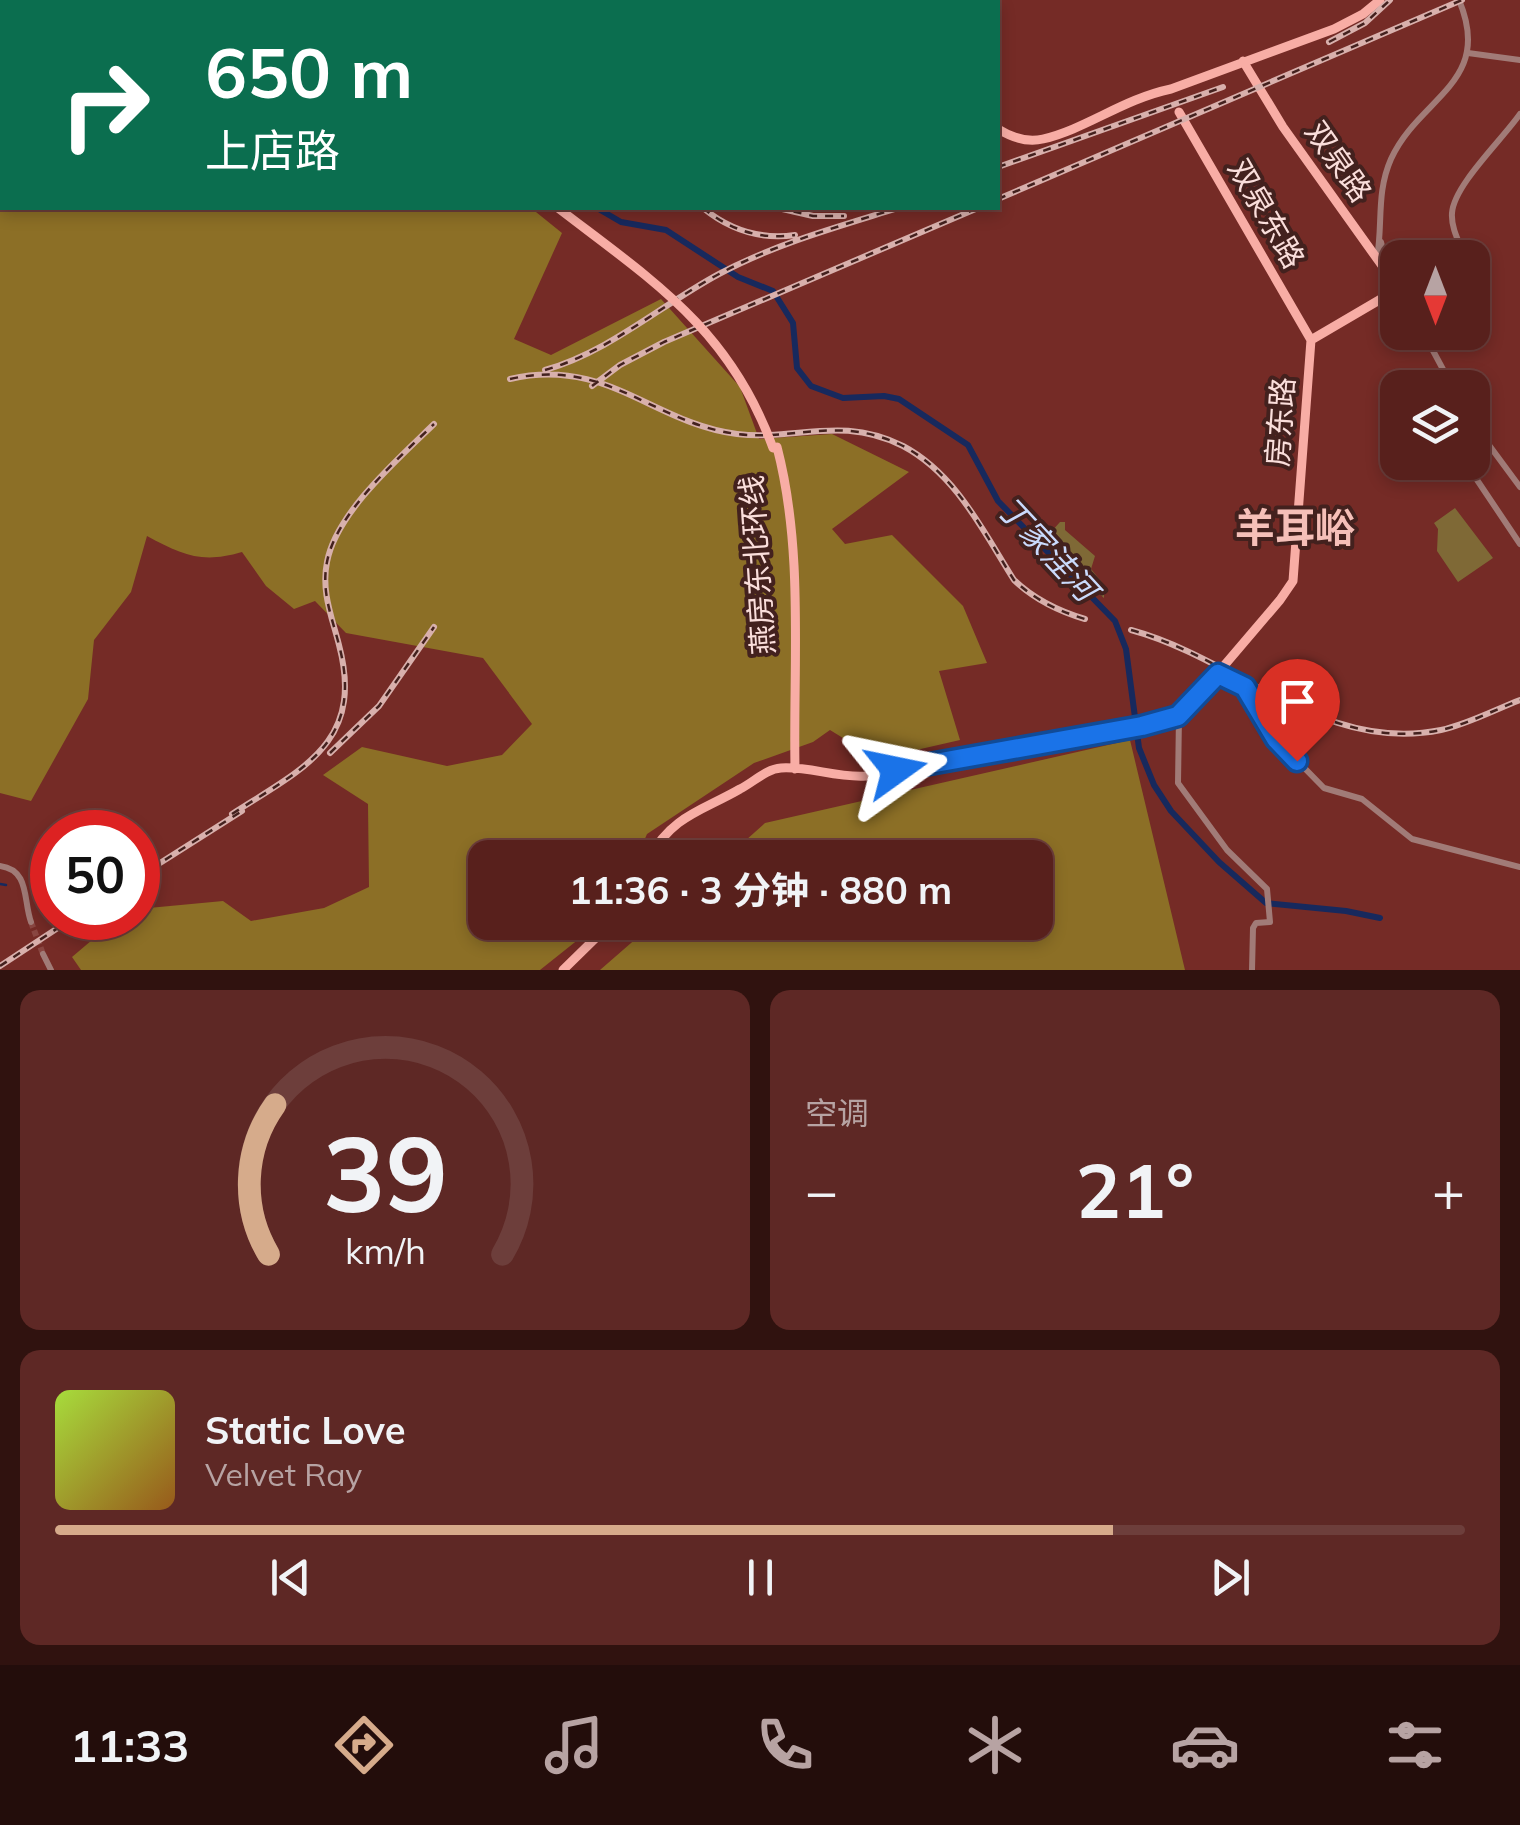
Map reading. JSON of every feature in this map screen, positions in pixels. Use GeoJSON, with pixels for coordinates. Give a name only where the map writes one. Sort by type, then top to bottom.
{"type":"FeatureCollection","features":[{"type":"Feature","properties":{"kind":"main road"},"geometry":{"type":"LineString","coordinates":[[1000,130],[1012,138],[1045,139],[1144,95],[1170,95],[1243,60],[1350,22],[1380,0]]}},
{"type":"Feature","properties":{"kind":"main road","name":"双泉路"},"geometry":{"type":"LineString","coordinates":[[1243,60],[1283,127],[1380,263]]}},
{"type":"Feature","properties":{"kind":"main road","name":"双泉东路"},"geometry":{"type":"LineString","coordinates":[[1179,112],[1311,340]]}},
{"type":"Feature","properties":{"kind":"main road","name":"燕房东北环线"},"geometry":{"type":"LineString","coordinates":[[564,210],[704,326],[748,391],[775,447],[787,543],[793,768]]}},
{"type":"Feature","properties":{"kind":"main road","name":"房东路"},"geometry":{"type":"LineString","coordinates":[[1178,716],[1285,595],[1295,574],[1311,340],[1380,299]]}},
{"type":"Feature","properties":{"kind":"main road"},"geometry":{"type":"LineString","coordinates":[[661,840],[692,812],[774,769],[866,776],[1142,726],[1178,716]]}},
{"type":"Feature","properties":{"kind":"main road"},"geometry":{"type":"LineString","coordinates":[[563,970],[594,940]]}},
{"type":"Feature","properties":{"kind":"street"},"geometry":{"type":"LineString","coordinates":[[1376,258],[1381,188],[1392,155],[1459,76],[1468,53],[1468,27],[1459,0]]}},
{"type":"Feature","properties":{"kind":"street"},"geometry":{"type":"LineString","coordinates":[[1468,53],[1520,60]]}},
{"type":"Feature","properties":{"kind":"street"},"geometry":{"type":"LineString","coordinates":[[1459,240],[1451,217],[1459,190],[1520,114]]}},
{"type":"Feature","properties":{"kind":"street"},"geometry":{"type":"LineString","coordinates":[[1362,239],[1374,238],[1378,231]]}},
{"type":"Feature","properties":{"kind":"street"},"geometry":{"type":"LineString","coordinates":[[1378,231],[1380,240]]}},
{"type":"Feature","properties":{"kind":"street"},"geometry":{"type":"LineString","coordinates":[[1490,446],[1520,487]]}},
{"type":"Feature","properties":{"kind":"street"},"geometry":{"type":"LineString","coordinates":[[1477,480],[1520,544]]}},
{"type":"Feature","properties":{"kind":"street"},"geometry":{"type":"LineString","coordinates":[[1218,674],[1245,687],[1276,739],[1324,788],[1362,798],[1412,839],[1520,867]]}},
{"type":"Feature","properties":{"kind":"street"},"geometry":{"type":"LineString","coordinates":[[1178,716],[1178,782],[1227,850],[1267,889],[1270,922],[1256,923],[1253,928],[1252,970]]}},
{"type":"Feature","properties":{"kind":"street"},"geometry":{"type":"LineString","coordinates":[[0,866],[11,868],[23,881],[30,917]]}},
{"type":"Feature","properties":{"kind":"street"},"geometry":{"type":"LineString","coordinates":[[43,954],[51,970]]}},
{"type":"Feature","properties":{"kind":"shaded area"},"geometry":{"type":"Polygon","coordinates":[[[0,210],[533,210],[562,233],[514,339],[551,355],[661,299],[740,387],[759,439],[832,434],[909,472],[832,529],[845,544],[892,535],[963,606],[987,663],[939,671],[960,740],[877,759],[830,730],[813,742],[754,763],[647,834],[644,840],[468,840],[468,940],[578,940],[540,970],[81,970],[72,957],[92,940],[160,940],[160,907],[223,901],[251,921],[324,908],[369,887],[368,804],[323,775],[362,747],[447,766],[502,755],[532,724],[483,658],[346,633],[315,601],[294,609],[266,586],[242,552],[193,556],[147,536],[131,592],[94,640],[88,699],[31,801],[0,793],[0,210]]]}},
{"type":"Feature","properties":{"kind":"shaded area"},"geometry":{"type":"Polygon","coordinates":[[[1455,508],[1493,558],[1458,582],[1437,551],[1438,529],[1434,523],[1455,508]]]}},
{"type":"Feature","properties":{"kind":"shaded area"},"geometry":{"type":"Polygon","coordinates":[[[1060,522],[1065,522],[1065,530],[1095,556],[1091,569],[1104,585],[1104,598],[1043,541],[1060,522]]]}},
{"type":"Feature","properties":{"kind":"shaded area"},"geometry":{"type":"Polygon","coordinates":[[[1130,740],[1185,970],[600,970],[634,940],[1053,940],[1053,840],[746,840],[765,823],[1130,740]]]}},
{"type":"Feature","properties":{"kind":"waterway","name":"丁家洼河"},"geometry":{"type":"LineString","coordinates":[[600,210],[621,222],[666,230],[738,277],[773,291],[793,323],[797,368],[811,386],[843,398],[899,399],[968,445],[998,501],[1115,621],[1126,649],[1139,748],[1154,785],[1171,811],[1219,862],[1266,903],[1380,918]]}},
{"type":"Feature","properties":{"kind":"waterway"},"geometry":{"type":"LineString","coordinates":[[0,884],[6,885]]}},
{"type":"Feature","properties":{"kind":"tunnel"},"geometry":{"type":"LineString","coordinates":[[38,940],[43,954]]}},
{"type":"Feature","properties":{"kind":"railway"},"geometry":{"type":"LineString","coordinates":[[1329,42],[1365,23],[1390,0]]}},
{"type":"Feature","properties":{"kind":"railway"},"geometry":{"type":"LineString","coordinates":[[1000,198],[1462,0]]}},
{"type":"Feature","properties":{"kind":"railway"},"geometry":{"type":"LineString","coordinates":[[1000,166],[1223,87]]}},
{"type":"Feature","properties":{"kind":"railway"},"geometry":{"type":"LineString","coordinates":[[706,210],[746,232],[795,235]]}},
{"type":"Feature","properties":{"kind":"railway"},"geometry":{"type":"LineString","coordinates":[[787,210],[813,216],[844,216]]}},
{"type":"Feature","properties":{"kind":"railway"},"geometry":{"type":"LineString","coordinates":[[545,370],[613,340],[740,263],[892,210]]}},
{"type":"Feature","properties":{"kind":"railway"},"geometry":{"type":"LineString","coordinates":[[592,386],[620,365],[664,342],[973,210]]}},
{"type":"Feature","properties":{"kind":"railway"},"geometry":{"type":"LineString","coordinates":[[510,379],[575,377],[628,394],[707,428],[737,434],[839,430],[880,437],[903,446],[922,458],[953,488],[1014,580],[1047,604],[1085,619]]}},
{"type":"Feature","properties":{"kind":"railway"},"geometry":{"type":"LineString","coordinates":[[232,814],[303,767],[335,730],[343,706],[345,679],[325,584],[333,543],[370,488],[434,424]]}},
{"type":"Feature","properties":{"kind":"railway"},"geometry":{"type":"LineString","coordinates":[[330,753],[379,706],[434,627]]}},
{"type":"Feature","properties":{"kind":"railway"},"geometry":{"type":"LineString","coordinates":[[1131,630],[1208,661],[1320,717],[1358,729],[1398,734],[1441,730],[1520,700]]}},
{"type":"Feature","properties":{"kind":"railway"},"geometry":{"type":"LineString","coordinates":[[160,863],[242,811]]}},
{"type":"Feature","properties":{"kind":"railway"},"geometry":{"type":"LineString","coordinates":[[0,966],[40,940]]}},
{"type":"Feature","properties":{"kind":"district","name":"羊耳峪"},"geometry":{"type":"Point","coordinates":[1295,528]}},
{"type":"Feature","properties":{"kind":"route"},"geometry":{"type":"LineString","coordinates":[[896,770],[1142,726],[1178,716],[1218,674],[1245,687],[1276,739],[1297,761]]}}]}
